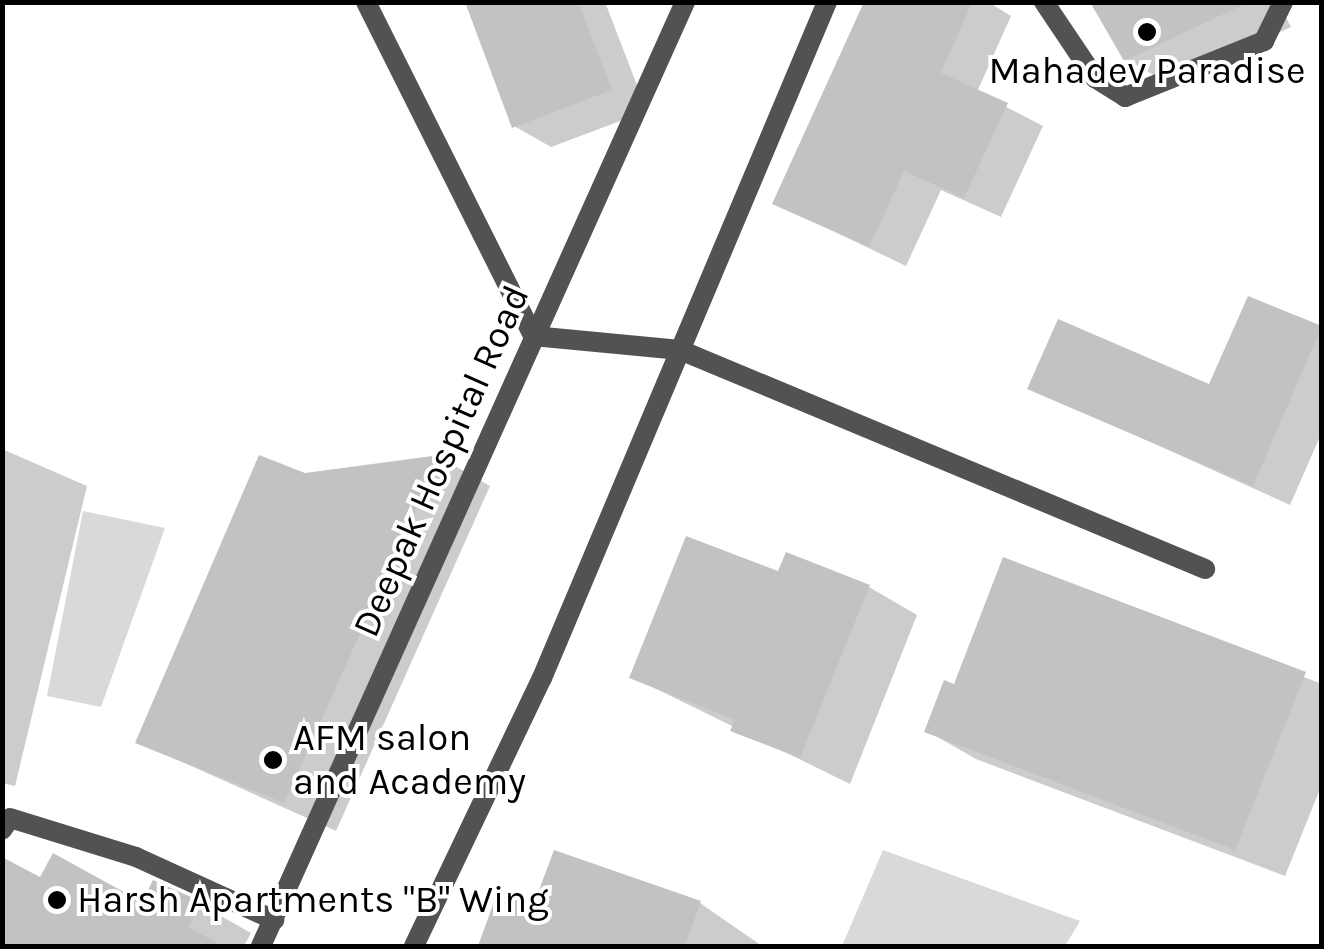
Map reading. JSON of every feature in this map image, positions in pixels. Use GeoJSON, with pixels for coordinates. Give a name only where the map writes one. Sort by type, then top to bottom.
{"type":"FeatureCollection","features":[{"type":"Feature","properties":{"kind":"street"},"geometry":{"type":"LineString","coordinates":[[366,2],[534,336],[680,350],[1205,569]]}},
{"type":"Feature","properties":{"kind":"street","name":"Deepak Hospital Road"},"geometry":{"type":"LineString","coordinates":[[261,946],[685,2]]}},
{"type":"Feature","properties":{"kind":"street"},"geometry":{"type":"LineString","coordinates":[[414,946],[542,678],[827,2]]}},
{"type":"Feature","properties":{"kind":"street"},"geometry":{"type":"LineString","coordinates":[[1044,2],[1094,78],[1125,98],[1264,41],[1283,2]]}},
{"type":"Feature","properties":{"kind":"street"},"geometry":{"type":"LineString","coordinates":[[2,830],[10,818],[136,857],[274,920]]}},
{"type":"Feature","properties":{"kind":"shaded area"},"geometry":{"type":"Polygon","coordinates":[[[83,511],[165,528],[101,707],[47,696],[83,511]]]}},
{"type":"Feature","properties":{"kind":"shaded area"},"geometry":{"type":"Polygon","coordinates":[[[883,850],[1080,921],[1065,946],[842,946],[883,850]]]}},
{"type":"Feature","properties":{"kind":"building"},"geometry":{"type":"Polygon","coordinates":[[[465,2],[578,2],[612,90],[512,128],[465,2]]]}},
{"type":"Feature","properties":{"kind":"building"},"geometry":{"type":"Polygon","coordinates":[[[864,2],[972,2],[941,73],[1008,103],[964,198],[904,171],[869,247],[772,204],[864,2]]]}},
{"type":"Feature","properties":{"kind":"building","name":"Mahadev Paradise"},"geometry":{"type":"Polygon","coordinates":[[[1090,2],[1249,2],[1124,61],[1090,2]]]}},
{"type":"Feature","properties":{"kind":"building"},"geometry":{"type":"Polygon","coordinates":[[[1248,296],[1322,326],[1253,486],[1027,389],[1058,319],[1209,384],[1248,296]]]}},
{"type":"Feature","properties":{"kind":"building"},"geometry":{"type":"Polygon","coordinates":[[[259,455],[305,473],[440,455],[284,803],[135,743],[259,455]]]}},
{"type":"Feature","properties":{"kind":"building"},"geometry":{"type":"Polygon","coordinates":[[[686,536],[778,571],[786,552],[870,585],[800,758],[730,731],[735,720],[629,678],[686,536]]]}},
{"type":"Feature","properties":{"kind":"building"},"geometry":{"type":"Polygon","coordinates":[[[1003,557],[1306,672],[1235,850],[924,732],[944,680],[954,684],[1003,557]]]}},
{"type":"Feature","properties":{"kind":"building"},"geometry":{"type":"Polygon","coordinates":[[[554,850],[701,901],[685,946],[478,946],[499,888],[535,901],[554,850]]]}},
{"type":"Feature","properties":{"kind":"building"},"geometry":{"type":"Polygon","coordinates":[[[53,853],[142,902],[153,880],[202,902],[188,927],[223,946],[2,946],[2,857],[40,877],[53,853]]]}},
{"type":"Feature","properties":{"kind":"place","name":"Mahadev Paradise"},"geometry":{"type":"Point","coordinates":[1147,32]}},
{"type":"Feature","properties":{"kind":"place","name":"AFM salon and Academy"},"geometry":{"type":"Point","coordinates":[273,760]}},
{"type":"Feature","properties":{"kind":"place","name":"Harsh Apartments \"B\" Wing"},"geometry":{"type":"Point","coordinates":[57,900]}}]}
